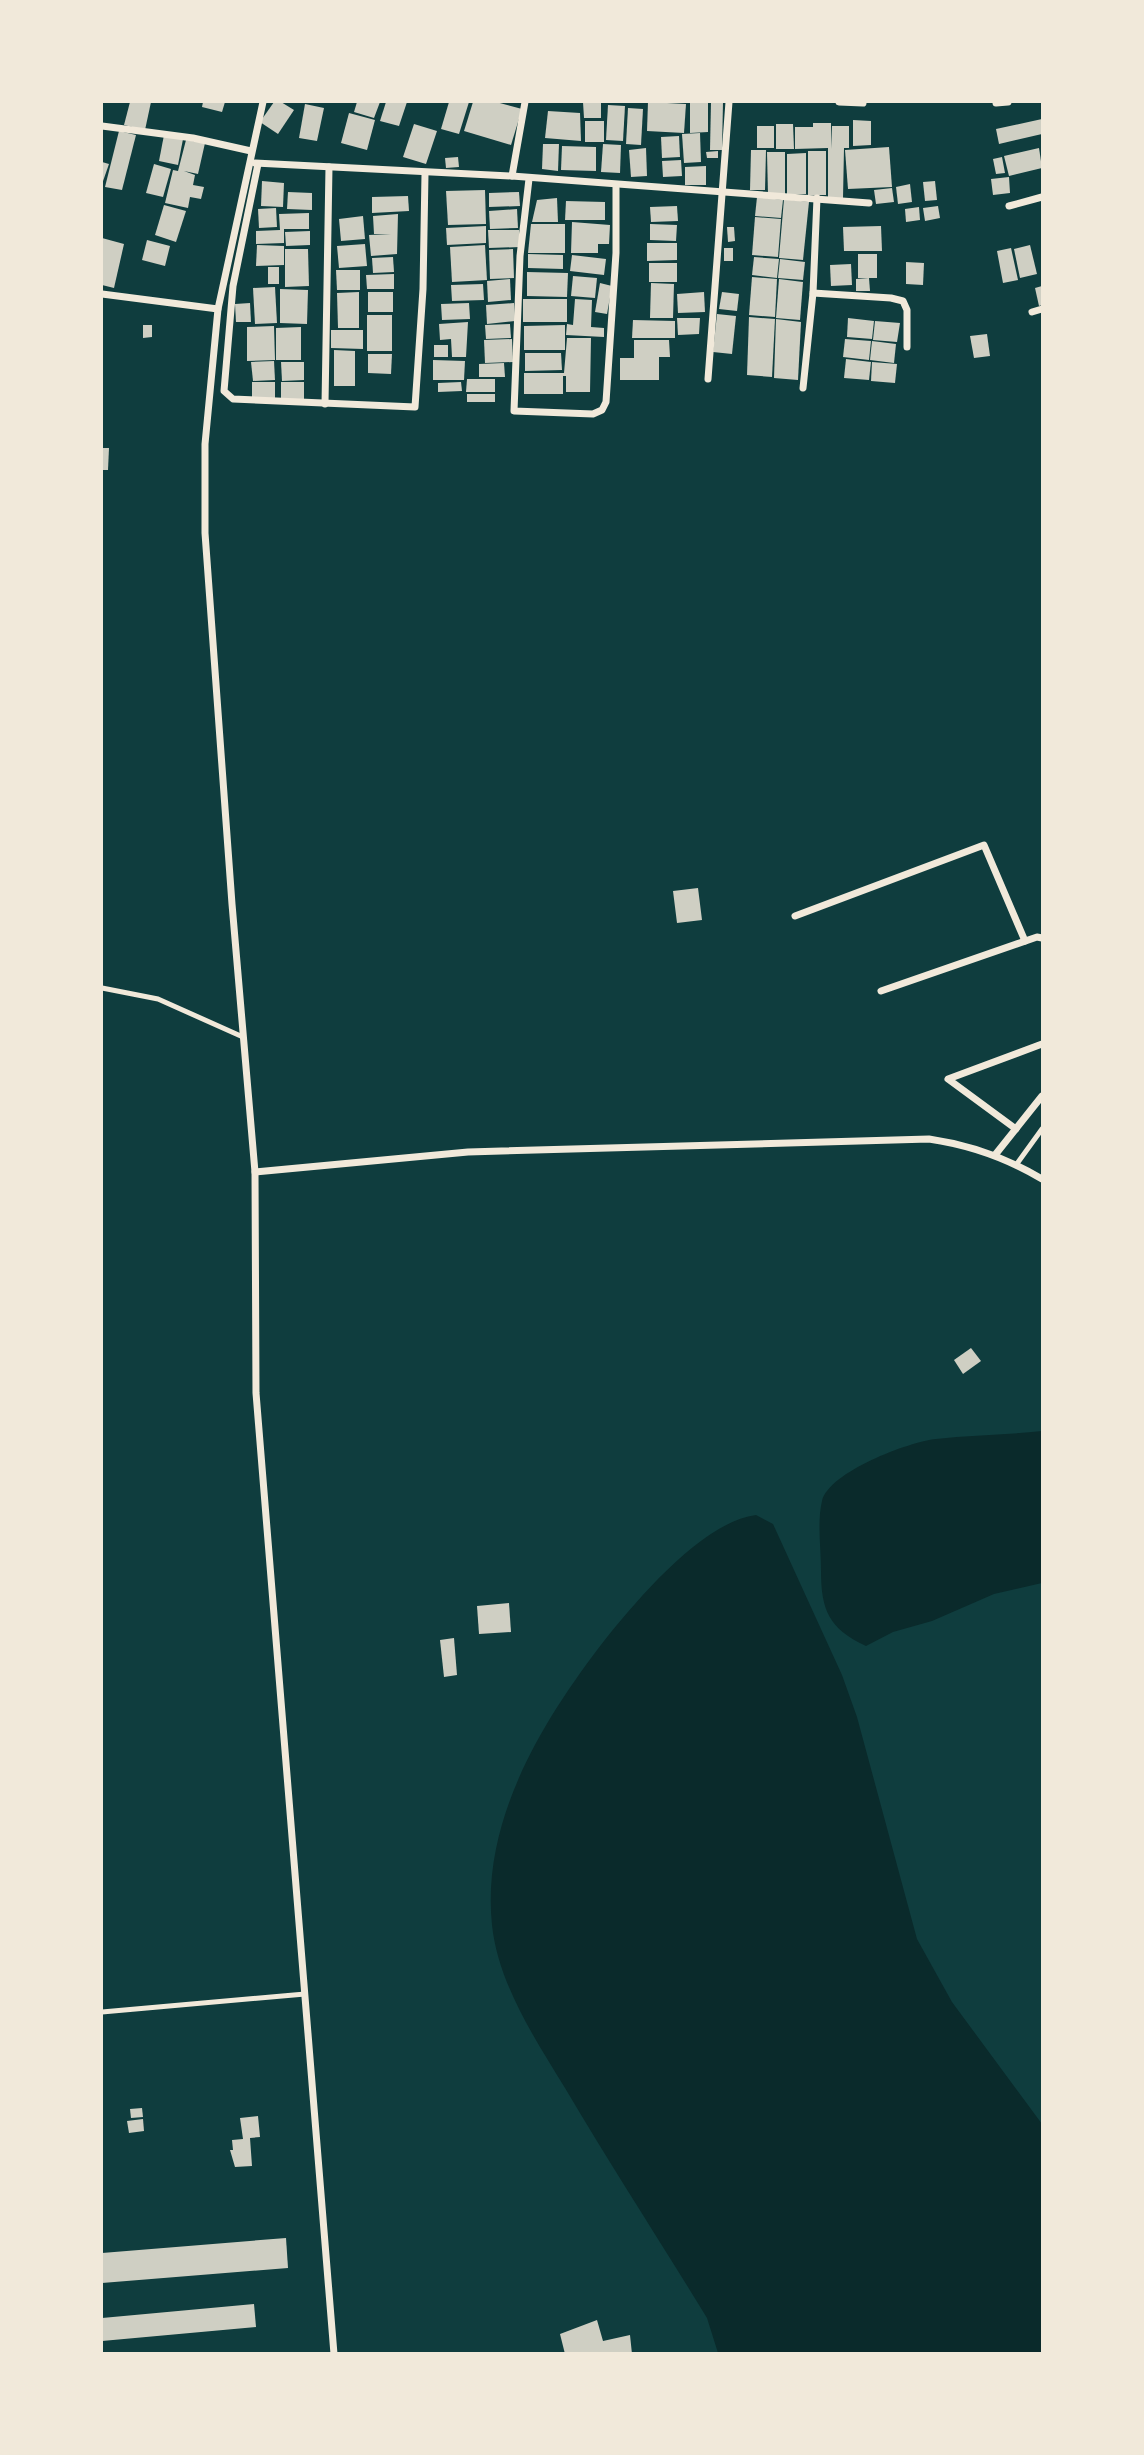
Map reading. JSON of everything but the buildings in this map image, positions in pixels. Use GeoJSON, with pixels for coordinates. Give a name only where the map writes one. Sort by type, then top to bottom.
{"type":"FeatureCollection","features":[{"type":"Feature","properties":{"kind":"street"},"geometry":{"type":"LineString","coordinates":[[263,102],[218,309],[205,444],[205,533],[255,1172],[256,1393],[334,2354]]}},
{"type":"Feature","properties":{"kind":"street"},"geometry":{"type":"LineString","coordinates":[[512,176],[525,102]]}},
{"type":"Feature","properties":{"kind":"street"},"geometry":{"type":"LineString","coordinates":[[708,379],[729,102]]}},
{"type":"Feature","properties":{"kind":"street"},"geometry":{"type":"LineString","coordinates":[[839,102],[863,103]]}},
{"type":"Feature","properties":{"kind":"street"},"geometry":{"type":"LineString","coordinates":[[996,103],[1008,102]]}},
{"type":"Feature","properties":{"kind":"street"},"geometry":{"type":"LineString","coordinates":[[102,126],[193,138],[251,151]]}},
{"type":"Feature","properties":{"kind":"street"},"geometry":{"type":"LineString","coordinates":[[249,162],[425,174],[512,176],[616,186],[869,203]]}},
{"type":"Feature","properties":{"kind":"street"},"geometry":{"type":"LineString","coordinates":[[258,164],[233,286],[224,391],[233,398],[325,404],[415,407],[422,302],[425,174]]}},
{"type":"Feature","properties":{"kind":"street"},"geometry":{"type":"LineString","coordinates":[[325,404],[329,167]]}},
{"type":"Feature","properties":{"kind":"street"},"geometry":{"type":"LineString","coordinates":[[528,179],[520,256],[514,411],[593,414],[601,410],[606,402],[616,253],[616,186]]}},
{"type":"Feature","properties":{"kind":"street"},"geometry":{"type":"LineString","coordinates":[[1009,206],[1042,197]]}},
{"type":"Feature","properties":{"kind":"street"},"geometry":{"type":"LineString","coordinates":[[803,388],[813,293],[817,198]]}},
{"type":"Feature","properties":{"kind":"street"},"geometry":{"type":"LineString","coordinates":[[813,293],[903,301],[907,310],[907,347]]}},
{"type":"Feature","properties":{"kind":"street"},"geometry":{"type":"LineString","coordinates":[[102,294],[218,309]]}},
{"type":"Feature","properties":{"kind":"street"},"geometry":{"type":"LineString","coordinates":[[1032,312],[1042,309]]}},
{"type":"Feature","properties":{"kind":"street"},"geometry":{"type":"LineString","coordinates":[[795,916],[984,845],[1025,941]]}},
{"type":"Feature","properties":{"kind":"street"},"geometry":{"type":"LineString","coordinates":[[881,991],[1025,941],[1042,938]]}},
{"type":"Feature","properties":{"kind":"street"},"geometry":{"type":"LineString","coordinates":[[1016,1129],[948,1079],[1042,1044]]}},
{"type":"Feature","properties":{"kind":"street"},"geometry":{"type":"LineString","coordinates":[[995,1155],[1042,1096]]}},
{"type":"Feature","properties":{"kind":"street"},"geometry":{"type":"LineString","coordinates":[[255,1172],[468,1152],[929,1139],[961,1144],[995,1155],[1042,1179]]}},
{"type":"Feature","properties":{"kind":"lane"},"geometry":{"type":"LineString","coordinates":[[102,988],[158,999],[243,1037]]}},
{"type":"Feature","properties":{"kind":"lane"},"geometry":{"type":"LineString","coordinates":[[1016,1165],[1042,1129]]}},
{"type":"Feature","properties":{"kind":"lane"},"geometry":{"type":"LineString","coordinates":[[102,2012],[305,1994]]}},
{"type":"Feature","properties":{"kind":"water"},"geometry":{"type":"Polygon","coordinates":[[[1042,1431],[1042,1583],[994,1594],[932,1621],[893,1632],[866,1646],[843,1633],[825,1607],[821,1585],[819,1527],[822,1501],[828,1490],[854,1469],[871,1460],[923,1441],[1042,1431]]]}},
{"type":"Feature","properties":{"kind":"water"},"geometry":{"type":"Polygon","coordinates":[[[756,1515],[773,1524],[842,1675],[857,1717],[917,1939],[952,2002],[1042,2124],[1042,2353],[718,2353],[707,2318],[542,2050],[520,2010],[502,1968],[492,1925],[491,1886],[496,1847],[521,1773],[539,1738],[581,1672],[652,1585],[693,1547],[714,1532],[735,1521],[756,1515]]]}}]}
